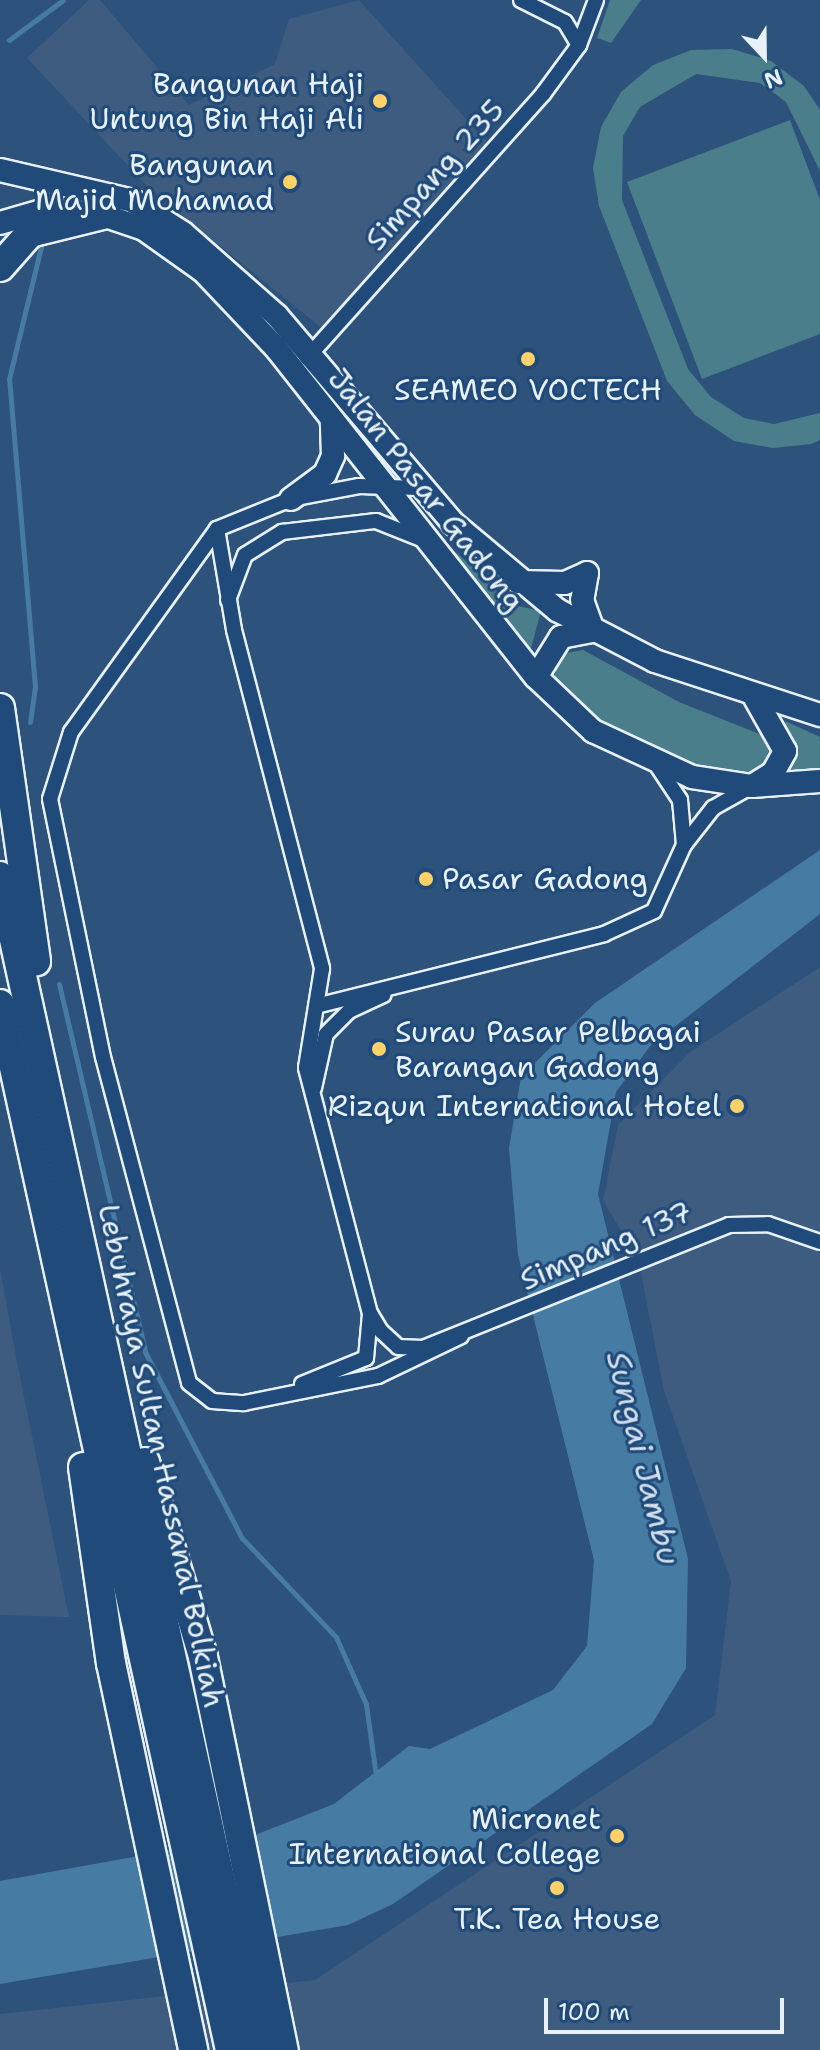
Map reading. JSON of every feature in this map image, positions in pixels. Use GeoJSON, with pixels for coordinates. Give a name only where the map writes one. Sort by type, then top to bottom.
{"type":"FeatureCollection","features":[{"type":"Feature","properties":{"kind":"highway"},"geometry":{"type":"LineString","coordinates":[[0,267],[30,233],[103,215]]}},
{"type":"Feature","properties":{"kind":"highway"},"geometry":{"type":"LineString","coordinates":[[0,708],[61,1152]]}},
{"type":"Feature","properties":{"kind":"highway","name":"Lebuhraya Sultan Hassanal Bolkiah"},"geometry":{"type":"LineString","coordinates":[[0,876],[101,1337],[230,2050]]}},
{"type":"Feature","properties":{"kind":"highway","name":"Lebuhraya Sultan Hassanal Bolkiah"},"geometry":{"type":"LineString","coordinates":[[0,1004],[67,1315],[185,1795],[258,2050]]}},
{"type":"Feature","properties":{"kind":"highway"},"geometry":{"type":"LineString","coordinates":[[0,1042],[22,1103]]}},
{"type":"Feature","properties":{"kind":"highway"},"geometry":{"type":"LineString","coordinates":[[67,1315],[111,1663],[190,2040]]}},
{"type":"Feature","properties":{"kind":"highway"},"geometry":{"type":"LineString","coordinates":[[101,1337],[192,1616],[284,2050]]}},
{"type":"Feature","properties":{"kind":"street"},"geometry":{"type":"LineString","coordinates":[[521,0],[565,22],[579,45]]}},
{"type":"Feature","properties":{"kind":"street","name":"Simpang 235"},"geometry":{"type":"LineString","coordinates":[[294,372],[579,45],[596,0]]}},
{"type":"Feature","properties":{"kind":"street","name":"Jalan Pasar Gadong"},"geometry":{"type":"LineString","coordinates":[[0,170],[36,183],[105,192],[160,216],[232,273],[311,354],[418,488],[518,582],[593,631],[755,698],[820,715]]}},
{"type":"Feature","properties":{"kind":"street","name":"Jalan Pasar Gadong"},"geometry":{"type":"LineString","coordinates":[[0,223],[42,211],[103,215],[144,229],[193,262],[294,372],[536,677],[593,731],[655,764],[752,786],[820,781]]}},
{"type":"Feature","properties":{"kind":"street"},"geometry":{"type":"LineString","coordinates":[[291,499],[325,474],[333,456],[332,422]]}},
{"type":"Feature","properties":{"kind":"street"},"geometry":{"type":"LineString","coordinates":[[217,529],[228,601],[322,969],[306,1068],[370,1313],[366,1358],[291,1389],[244,1403],[212,1401],[189,1383],[178,1357],[103,1057],[50,799],[71,732],[217,529],[291,499],[381,484],[418,488]]}},
{"type":"Feature","properties":{"kind":"street"},"geometry":{"type":"LineString","coordinates":[[228,601],[245,555],[282,532],[376,521],[426,541]]}},
{"type":"Feature","properties":{"kind":"street"},"geometry":{"type":"LineString","coordinates":[[518,582],[565,583],[587,573],[582,600],[593,631],[561,637],[536,677]]}},
{"type":"Feature","properties":{"kind":"street"},"geometry":{"type":"LineString","coordinates":[[316,1006],[631,925],[669,891],[684,845],[713,808],[773,773],[785,751],[755,698]]}},
{"type":"Feature","properties":{"kind":"street"},"geometry":{"type":"LineString","coordinates":[[655,764],[680,800],[684,845]]}},
{"type":"Feature","properties":{"kind":"street"},"geometry":{"type":"LineString","coordinates":[[314,1093],[322,1045],[335,1022],[417,979]]}},
{"type":"Feature","properties":{"kind":"street","name":"Simpang 137"},"geometry":{"type":"LineString","coordinates":[[461,1336],[703,1231],[750,1222],[820,1242]]}},
{"type":"Feature","properties":{"kind":"street"},"geometry":{"type":"LineString","coordinates":[[370,1313],[389,1339],[409,1350],[461,1336]]}},
{"type":"Feature","properties":{"kind":"street"},"geometry":{"type":"LineString","coordinates":[[291,1389],[378,1376],[461,1336]]}},
{"type":"Feature","properties":{"kind":"shaded area"},"geometry":{"type":"Polygon","coordinates":[[[89,0],[100,0],[189,105],[275,64],[289,19],[359,0],[487,142],[324,330],[149,188],[27,58],[89,0]]]}},
{"type":"Feature","properties":{"kind":"shaded area"},"geometry":{"type":"Polygon","coordinates":[[[820,967],[820,2050],[0,2050],[0,2014],[315,1980],[715,1715],[731,1581],[664,1391],[638,1258],[603,1201],[618,1125],[690,1052],[820,967]]]}},
{"type":"Feature","properties":{"kind":"shaded area"},"geometry":{"type":"Polygon","coordinates":[[[0,1269],[18,1367],[69,1617],[0,1615],[0,1269]]]}},
{"type":"Feature","properties":{"kind":"green space"},"geometry":{"type":"Polygon","coordinates":[[[610,0],[641,0],[611,43],[597,38],[610,0]]]}},
{"type":"Feature","properties":{"kind":"green space"},"geometry":{"type":"Polygon","coordinates":[[[732,49],[771,61],[804,86],[820,110],[820,171],[786,102],[760,83],[696,74],[640,107],[623,136],[622,200],[688,369],[711,397],[744,418],[774,424],[820,413],[820,440],[811,444],[773,448],[734,441],[695,415],[667,381],[599,206],[593,168],[601,127],[621,92],[653,65],[691,50],[732,49]]]}},
{"type":"Feature","properties":{"kind":"green space"},"geometry":{"type":"Polygon","coordinates":[[[790,120],[820,200],[820,334],[702,379],[627,182],[790,120]]]}},
{"type":"Feature","properties":{"kind":"green space"},"geometry":{"type":"Polygon","coordinates":[[[431,531],[518,606],[541,611],[530,652],[431,531]]]}},
{"type":"Feature","properties":{"kind":"green space"},"geometry":{"type":"Polygon","coordinates":[[[583,650],[679,702],[762,735],[769,750],[763,766],[751,776],[719,775],[623,741],[553,683],[560,654],[583,650]]]}},
{"type":"Feature","properties":{"kind":"green space"},"geometry":{"type":"Polygon","coordinates":[[[785,721],[820,737],[820,774],[777,783],[789,741],[785,721]]]}},
{"type":"Feature","properties":{"kind":"water","name":"Sungai Jambu"},"geometry":{"type":"Polygon","coordinates":[[[820,850],[820,914],[651,1045],[616,1092],[598,1194],[688,1559],[686,1668],[652,1724],[393,1904],[348,1925],[0,1984],[0,1881],[255,1835],[334,1804],[409,1746],[430,1749],[553,1690],[587,1646],[594,1560],[518,1255],[509,1148],[521,1077],[595,1003],[820,850]]]}},
{"type":"Feature","properties":{"kind":"waterway"},"geometry":{"type":"LineString","coordinates":[[9,40],[63,0]]}},
{"type":"Feature","properties":{"kind":"waterway"},"geometry":{"type":"LineString","coordinates":[[30,722],[35,687],[9,379],[41,247]]}},
{"type":"Feature","properties":{"kind":"waterway"},"geometry":{"type":"LineString","coordinates":[[59,984],[145,1352],[242,1538],[336,1637],[366,1704],[376,1776]]}},
{"type":"Feature","properties":{"kind":"place","name":"Bangunan Haji Untung Bin Haji Ali"},"geometry":{"type":"Point","coordinates":[380,101]}},
{"type":"Feature","properties":{"kind":"place","name":"Bangunan Majid Mohamad"},"geometry":{"type":"Point","coordinates":[290,182]}},
{"type":"Feature","properties":{"kind":"place","name":"SEAMEO VOCTECH"},"geometry":{"type":"Point","coordinates":[528,359]}},
{"type":"Feature","properties":{"kind":"place","name":"Pasar Gadong"},"geometry":{"type":"Point","coordinates":[426,879]}},
{"type":"Feature","properties":{"kind":"place","name":"Surau Pasar Pelbagai Barangan Gadong"},"geometry":{"type":"Point","coordinates":[379,1049]}},
{"type":"Feature","properties":{"kind":"place","name":"Rizqun International Hotel"},"geometry":{"type":"Point","coordinates":[737,1106]}},
{"type":"Feature","properties":{"kind":"place","name":"Micronet International College"},"geometry":{"type":"Point","coordinates":[617,1836]}},
{"type":"Feature","properties":{"kind":"place","name":"T.K. Tea House"},"geometry":{"type":"Point","coordinates":[557,1888]}}]}
